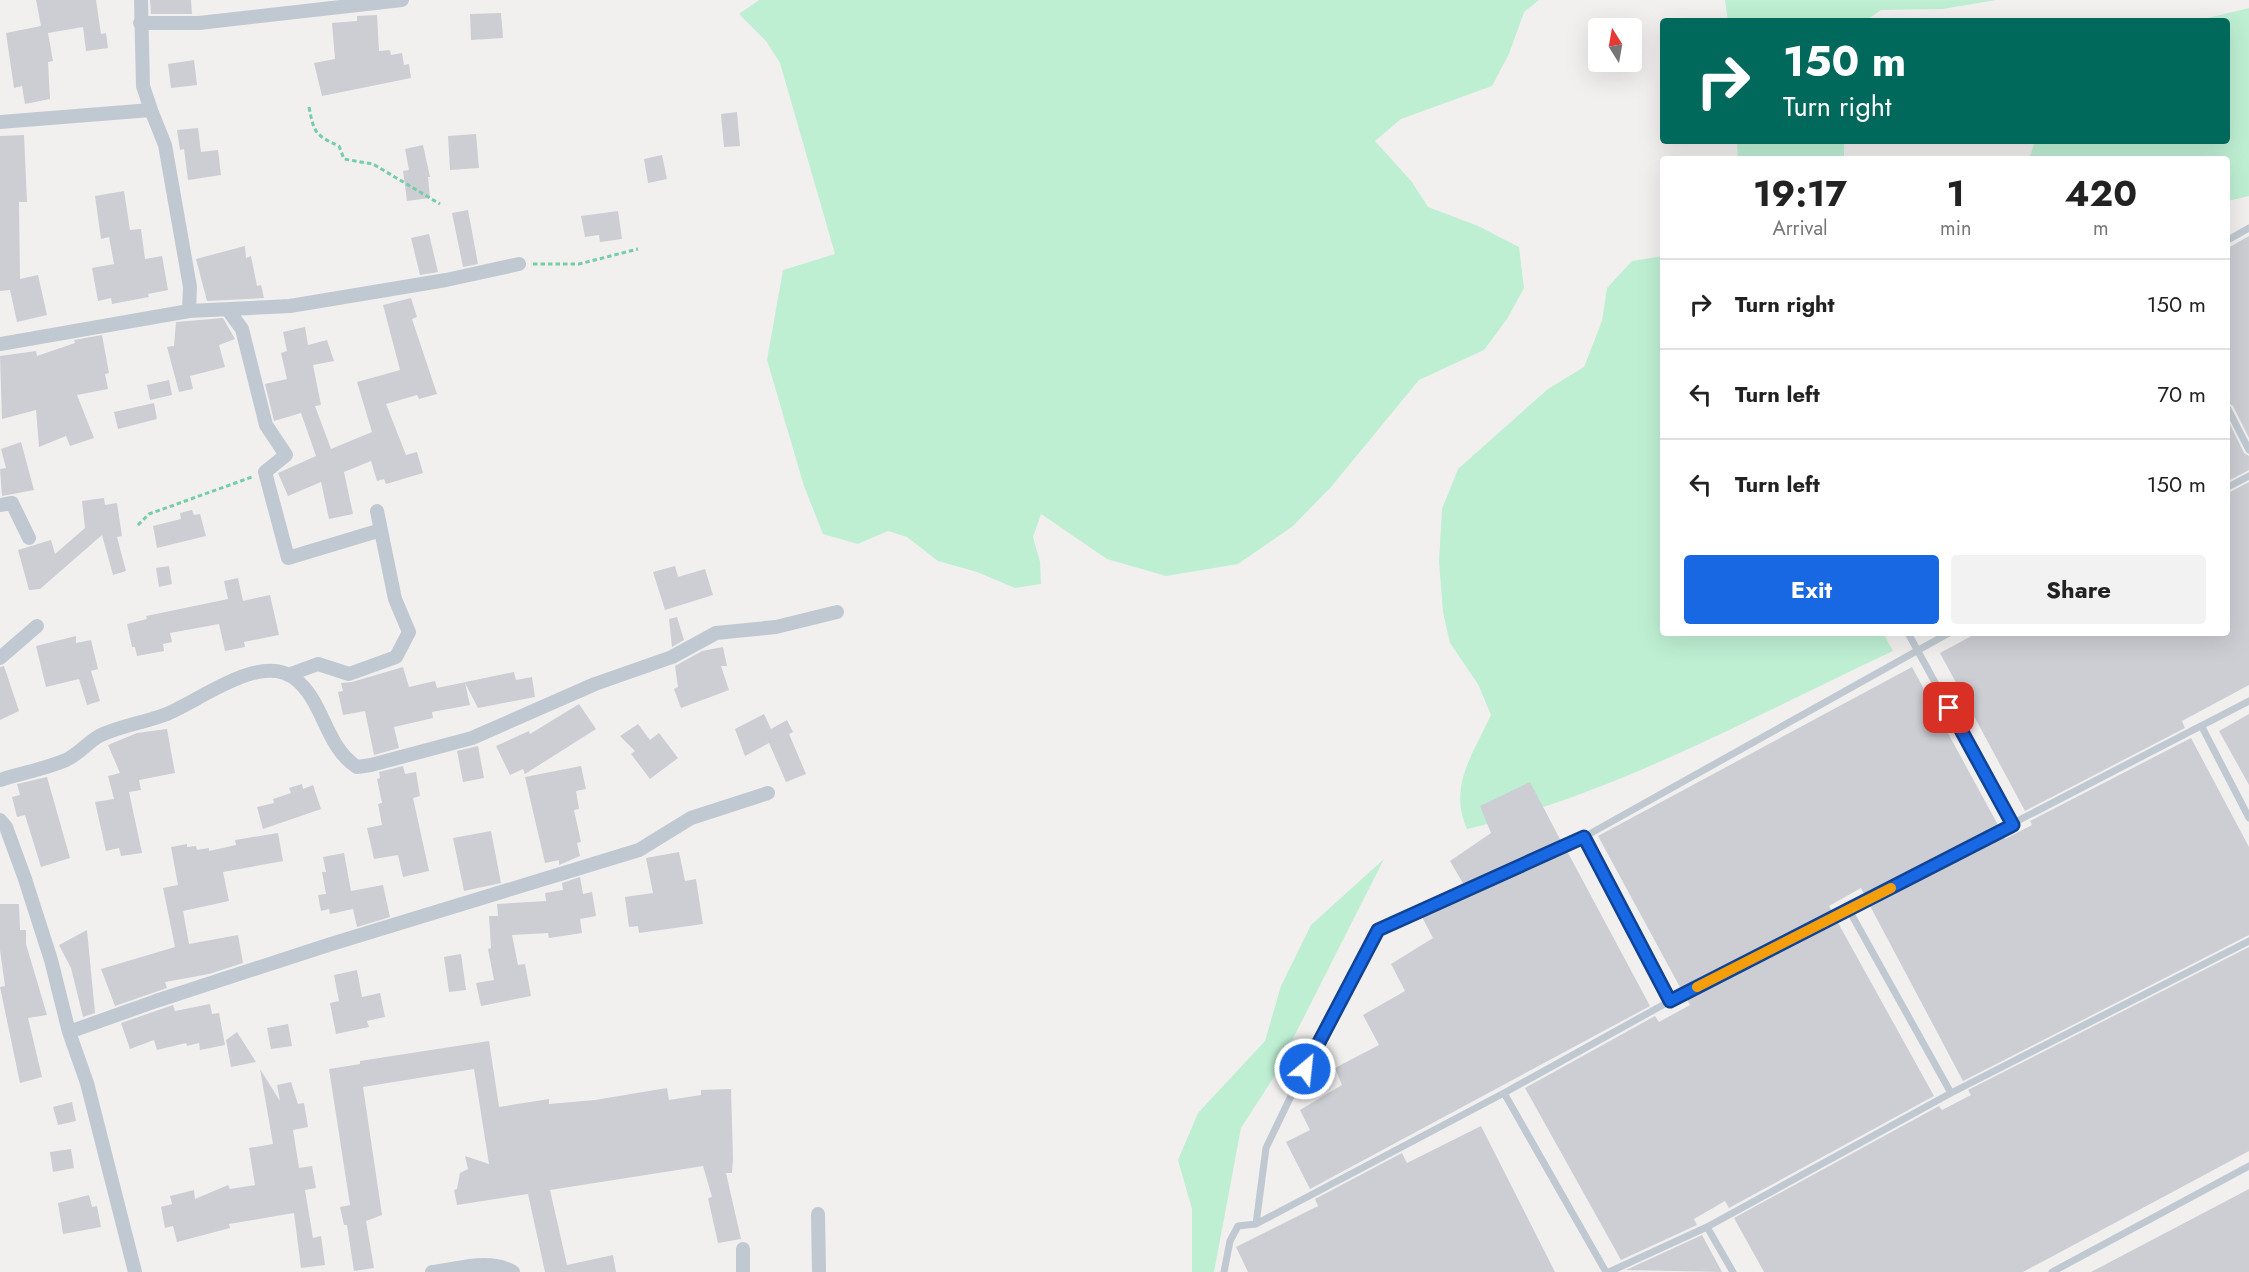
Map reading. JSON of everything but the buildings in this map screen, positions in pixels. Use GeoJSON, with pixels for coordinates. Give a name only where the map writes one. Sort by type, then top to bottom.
{"type":"FeatureCollection","features":[{"type":"Feature","properties":{"kind":"street"},"geometry":{"type":"LineString","coordinates":[[141,0],[143,86],[165,145],[190,287],[189,311]]}},
{"type":"Feature","properties":{"kind":"street"},"geometry":{"type":"LineString","coordinates":[[140,22],[199,23],[402,0]]}},
{"type":"Feature","properties":{"kind":"street"},"geometry":{"type":"LineString","coordinates":[[0,122],[151,110]]}},
{"type":"Feature","properties":{"kind":"street"},"geometry":{"type":"LineString","coordinates":[[0,344],[189,311],[290,306],[446,280],[519,264]]}},
{"type":"Feature","properties":{"kind":"street"},"geometry":{"type":"LineString","coordinates":[[228,310],[242,329],[266,425],[286,455],[265,472],[288,558],[381,530]]}},
{"type":"Feature","properties":{"kind":"street"},"geometry":{"type":"LineString","coordinates":[[0,505],[12,502],[29,538]]}},
{"type":"Feature","properties":{"kind":"street"},"geometry":{"type":"LineString","coordinates":[[288,675],[318,664],[349,674],[396,657],[409,632],[395,599],[377,511]]}},
{"type":"Feature","properties":{"kind":"street"},"geometry":{"type":"LineString","coordinates":[[0,780],[65,760],[82,750],[96,737],[166,714],[230,681],[266,671],[281,671],[296,678],[312,700],[339,750],[349,762],[357,767],[371,765],[472,738],[595,684],[672,657],[716,633],[776,627],[837,612]]}},
{"type":"Feature","properties":{"kind":"street"},"geometry":{"type":"LineString","coordinates":[[0,658],[37,626]]}},
{"type":"Feature","properties":{"kind":"street"},"geometry":{"type":"LineString","coordinates":[[69,1032],[319,948],[639,850],[691,818],[768,793]]}},
{"type":"Feature","properties":{"kind":"street"},"geometry":{"type":"LineString","coordinates":[[0,820],[6,827],[25,879],[51,960],[69,1032],[87,1083],[137,1271]]}},
{"type":"Feature","properties":{"kind":"street"},"geometry":{"type":"LineString","coordinates":[[818,1214],[819,1272]]}},
{"type":"Feature","properties":{"kind":"street"},"geometry":{"type":"LineString","coordinates":[[743,1249],[743,1272]]}},
{"type":"Feature","properties":{"kind":"street"},"geometry":{"type":"LineString","coordinates":[[432,1272],[502,1265],[513,1272]]}},
{"type":"Feature","properties":{"kind":"lane"},"geometry":{"type":"LineString","coordinates":[[2230,239],[2249,228]]}},
{"type":"Feature","properties":{"kind":"lane"},"geometry":{"type":"LineString","coordinates":[[2230,413],[2249,450]]}},
{"type":"Feature","properties":{"kind":"lane"},"geometry":{"type":"LineString","coordinates":[[2230,486],[2249,476]]}},
{"type":"Feature","properties":{"kind":"lane"},"geometry":{"type":"LineString","coordinates":[[1909,636],[2013,825]]}},
{"type":"Feature","properties":{"kind":"lane"},"geometry":{"type":"LineString","coordinates":[[1256,1224],[1266,1148],[1378,930],[1584,837],[1943,636]]}},
{"type":"Feature","properties":{"kind":"lane"},"geometry":{"type":"LineString","coordinates":[[1224,1272],[1230,1241],[1238,1226],[1256,1224],[1381,1160],[1670,1001],[2202,728],[2249,701]]}},
{"type":"Feature","properties":{"kind":"lane"},"geometry":{"type":"LineString","coordinates":[[2202,728],[2249,818]]}},
{"type":"Feature","properties":{"kind":"lane"},"geometry":{"type":"LineString","coordinates":[[1584,837],[1670,1001]]}},
{"type":"Feature","properties":{"kind":"lane"},"geometry":{"type":"LineString","coordinates":[[1849,910],[1951,1093]]}},
{"type":"Feature","properties":{"kind":"lane"},"geometry":{"type":"LineString","coordinates":[[1504,1093],[1608,1272],[1707,1227],[1951,1093],[2249,941]]}},
{"type":"Feature","properties":{"kind":"lane"},"geometry":{"type":"LineString","coordinates":[[2052,1272],[2249,1166]]}},
{"type":"Feature","properties":{"kind":"lane"},"geometry":{"type":"LineString","coordinates":[[1707,1227],[1732,1272]]}},
{"type":"Feature","properties":{"kind":"path"},"geometry":{"type":"LineString","coordinates":[[309,107],[313,128],[318,137],[339,146],[344,159],[373,164],[440,204]]}},
{"type":"Feature","properties":{"kind":"path"},"geometry":{"type":"LineString","coordinates":[[519,264],[579,264],[638,249]]}},
{"type":"Feature","properties":{"kind":"path"},"geometry":{"type":"LineString","coordinates":[[138,525],[149,514],[265,472]]}},
{"type":"Feature","properties":{"kind":"green space"},"geometry":{"type":"Polygon","coordinates":[[[759,0],[1539,0],[1524,12],[1509,54],[1492,86],[1401,119],[1375,141],[1412,182],[1428,207],[1478,226],[1519,247],[1524,288],[1507,319],[1484,350],[1419,380],[1331,487],[1293,526],[1238,564],[1166,576],[1107,559],[1041,514],[1033,537],[1040,562],[1041,584],[1015,588],[977,572],[938,561],[907,537],[888,531],[858,544],[823,534],[804,486],[767,360],[783,270],[835,254],[780,63],[766,41],[739,14],[759,0]]]}},
{"type":"Feature","properties":{"kind":"green space"},"geometry":{"type":"Polygon","coordinates":[[[1725,0],[1996,0],[1943,9],[1881,10],[1869,18],[1728,18],[1725,0]]]}},
{"type":"Feature","properties":{"kind":"green space"},"geometry":{"type":"Polygon","coordinates":[[[2249,8],[2249,196],[2230,201],[2230,156],[2030,156],[2034,144],[2230,144],[2230,18],[2207,18],[2249,8]]]}},
{"type":"Feature","properties":{"kind":"green space"},"geometry":{"type":"Polygon","coordinates":[[[1737,144],[1844,144],[1844,156],[1738,156],[1737,144]]]}},
{"type":"Feature","properties":{"kind":"green space"},"geometry":{"type":"Polygon","coordinates":[[[1660,256],[1660,636],[1885,636],[1893,651],[1631,774],[1523,814],[1467,829],[1462,814],[1461,785],[1470,757],[1491,715],[1478,684],[1450,643],[1443,612],[1439,562],[1442,509],[1458,469],[1548,389],[1584,367],[1602,321],[1607,288],[1632,261],[1660,256]]]}},
{"type":"Feature","properties":{"kind":"green space"},"geometry":{"type":"Polygon","coordinates":[[[1384,859],[1272,1080],[1241,1128],[1214,1272],[1192,1272],[1192,1209],[1178,1160],[1198,1113],[1265,1041],[1281,986],[1311,925],[1384,859]]]}},
{"type":"Feature","properties":{"kind":"slow traffic"},"geometry":{"type":"LineString","coordinates":[[1697,987],[1891,888]]}},
{"type":"Feature","properties":{"kind":"route"},"geometry":{"type":"LineString","coordinates":[[1305,1069],[1378,930],[1584,837],[1670,1001],[2013,825],[1949,708]]}}]}
